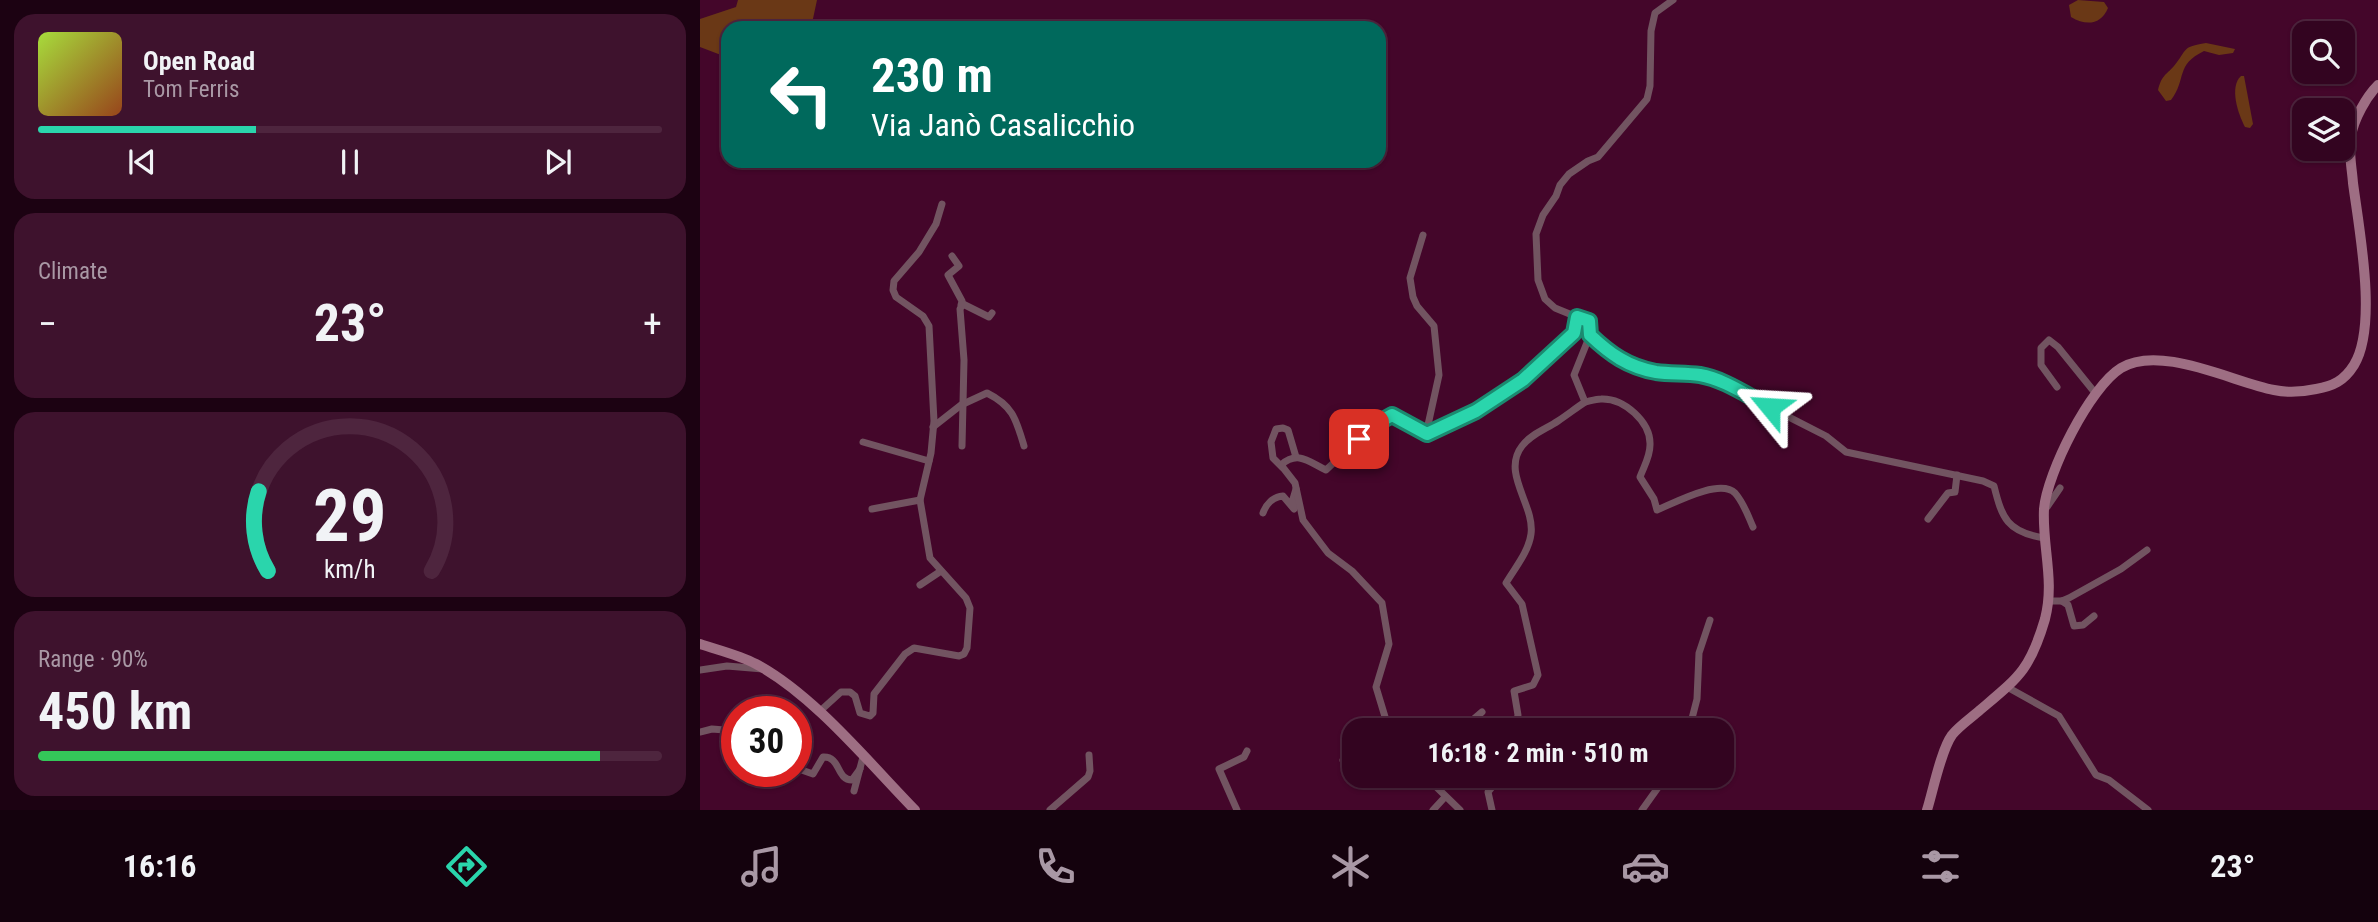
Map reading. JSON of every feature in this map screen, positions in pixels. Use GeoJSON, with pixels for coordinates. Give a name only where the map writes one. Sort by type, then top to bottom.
{"type":"FeatureCollection","features":[{"type":"Feature","properties":{"kind":"main road"},"geometry":{"type":"LineString","coordinates":[[1927,810],[1951,736],[2018,678],[2037,646],[2049,601],[2050,575],[2044,538],[2044,510],[2053,474],[2084,412],[2119,369],[2132,362],[2167,360],[2274,390],[2298,393],[2337,384],[2354,366],[2363,346],[2367,303],[2351,161],[2351,136],[2359,114],[2372,91],[2378,86]]}},
{"type":"Feature","properties":{"kind":"main road"},"geometry":{"type":"LineString","coordinates":[[700,644],[754,663],[782,680],[819,712],[915,810]]}},
{"type":"Feature","properties":{"kind":"street"},"geometry":{"type":"LineString","coordinates":[[1585,402],[1574,375],[1590,335],[1589,321],[1555,308],[1545,299],[1538,280],[1536,234],[1560,185],[1570,174],[1598,157],[1647,99],[1650,86],[1651,31],[1655,13],[1673,0]]}},
{"type":"Feature","properties":{"kind":"street"},"geometry":{"type":"LineString","coordinates":[[819,712],[841,692],[850,692],[855,696],[860,713],[870,716],[873,713],[874,694],[905,654],[914,648],[923,648],[953,655],[964,654],[967,648],[970,608],[966,598],[930,558],[920,500],[933,427],[929,326],[923,316],[900,301],[893,290],[894,281],[919,252],[936,224],[943,204]]}},
{"type":"Feature","properties":{"kind":"street"},"geometry":{"type":"LineString","coordinates":[[1423,235],[1410,278],[1417,306],[1434,326],[1439,375],[1426,433]]}},
{"type":"Feature","properties":{"kind":"street"},"geometry":{"type":"LineString","coordinates":[[952,256],[959,266],[948,275],[961,301],[964,360],[962,446]]}},
{"type":"Feature","properties":{"kind":"street"},"geometry":{"type":"LineString","coordinates":[[961,305],[967,304],[989,317],[992,313]]}},
{"type":"Feature","properties":{"kind":"street"},"geometry":{"type":"LineString","coordinates":[[1386,718],[1376,687],[1389,644],[1382,603],[1352,571],[1328,554],[1303,520],[1296,489],[1281,465],[1290,457],[1296,457],[1326,470],[1376,424],[1392,415],[1426,433],[1439,430],[1476,411],[1523,380],[1574,333],[1577,317]]}},
{"type":"Feature","properties":{"kind":"street"},"geometry":{"type":"LineString","coordinates":[[1590,335],[1611,354],[1629,365],[1655,372],[1701,375],[1720,382],[1826,436],[1846,452],[1957,475],[1994,486],[2003,517],[2022,532],[2044,538]]}},
{"type":"Feature","properties":{"kind":"street"},"geometry":{"type":"LineString","coordinates":[[2057,387],[2041,365],[2041,348],[2049,340],[2058,347],[2096,394]]}},
{"type":"Feature","properties":{"kind":"street"},"geometry":{"type":"LineString","coordinates":[[933,427],[961,405],[986,393],[1005,403],[1013,413],[1024,446]]}},
{"type":"Feature","properties":{"kind":"street"},"geometry":{"type":"LineString","coordinates":[[1517,718],[1514,691],[1533,685],[1538,675],[1521,604],[1506,583],[1526,550],[1531,531],[1530,515],[1515,475],[1520,448],[1530,437],[1585,402],[1602,399],[1625,405],[1650,435],[1649,456],[1640,477],[1654,499],[1657,510],[1708,490],[1727,488],[1733,491],[1744,507],[1753,527]]}},
{"type":"Feature","properties":{"kind":"street"},"geometry":{"type":"LineString","coordinates":[[1284,468],[1273,458],[1271,442],[1276,429],[1288,430],[1296,457]]}},
{"type":"Feature","properties":{"kind":"street"},"geometry":{"type":"LineString","coordinates":[[863,442],[929,461]]}},
{"type":"Feature","properties":{"kind":"street"},"geometry":{"type":"LineString","coordinates":[[1928,519],[1948,493],[1955,492],[1957,475]]}},
{"type":"Feature","properties":{"kind":"street"},"geometry":{"type":"LineString","coordinates":[[2044,510],[2060,488]]}},
{"type":"Feature","properties":{"kind":"street"},"geometry":{"type":"LineString","coordinates":[[1263,513],[1277,496],[1283,496],[1294,509],[1296,489]]}},
{"type":"Feature","properties":{"kind":"street"},"geometry":{"type":"LineString","coordinates":[[872,509],[920,500]]}},
{"type":"Feature","properties":{"kind":"street"},"geometry":{"type":"LineString","coordinates":[[2049,601],[2062,601],[2121,569],[2147,550]]}},
{"type":"Feature","properties":{"kind":"street"},"geometry":{"type":"LineString","coordinates":[[920,585],[941,571]]}},
{"type":"Feature","properties":{"kind":"street"},"geometry":{"type":"LineString","coordinates":[[2062,601],[2068,605],[2074,626],[2083,625],[2094,616]]}},
{"type":"Feature","properties":{"kind":"street"},"geometry":{"type":"LineString","coordinates":[[1692,718],[1697,699],[1699,653],[1710,620]]}},
{"type":"Feature","properties":{"kind":"street"},"geometry":{"type":"LineString","coordinates":[[700,670],[727,666],[764,669]]}},
{"type":"Feature","properties":{"kind":"street"},"geometry":{"type":"LineString","coordinates":[[2007,687],[2059,716],[2096,775],[2109,780],[2148,810]]}},
{"type":"Feature","properties":{"kind":"street"},"geometry":{"type":"LineString","coordinates":[[1475,718],[1482,712]]}},
{"type":"Feature","properties":{"kind":"street"},"geometry":{"type":"LineString","coordinates":[[700,732],[721,730]]}},
{"type":"Feature","properties":{"kind":"street"},"geometry":{"type":"LineString","coordinates":[[1237,810],[1219,769],[1244,757],[1247,751]]}},
{"type":"Feature","properties":{"kind":"street"},"geometry":{"type":"LineString","coordinates":[[1050,810],[1088,777],[1089,755]]}},
{"type":"Feature","properties":{"kind":"street"},"geometry":{"type":"LineString","coordinates":[[812,774],[823,757],[834,760],[843,778],[848,781],[852,780],[860,769]]}},
{"type":"Feature","properties":{"kind":"street"},"geometry":{"type":"LineString","coordinates":[[854,790],[863,757]]}},
{"type":"Feature","properties":{"kind":"street"},"geometry":{"type":"LineString","coordinates":[[1436,788],[1460,810]]}},
{"type":"Feature","properties":{"kind":"street"},"geometry":{"type":"LineString","coordinates":[[1491,788],[1488,792],[1492,810]]}},
{"type":"Feature","properties":{"kind":"street"},"geometry":{"type":"LineString","coordinates":[[1647,808],[1660,788]]}},
{"type":"Feature","properties":{"kind":"street"},"geometry":{"type":"LineString","coordinates":[[1433,810],[1445,797]]}},
{"type":"Feature","properties":{"kind":"shaded area"},"geometry":{"type":"Polygon","coordinates":[[[738,0],[817,0],[812,21],[721,21],[721,55],[700,47],[700,19],[736,7],[738,0]]]}},
{"type":"Feature","properties":{"kind":"shaded area"},"geometry":{"type":"Polygon","coordinates":[[[2078,0],[2104,2],[2108,8],[2097,21],[2082,22],[2071,17],[2069,5],[2078,0]]]}},
{"type":"Feature","properties":{"kind":"shaded area"},"geometry":{"type":"Polygon","coordinates":[[[2206,43],[2235,49],[2233,53],[2219,55],[2204,51],[2195,56],[2185,67],[2171,100],[2166,101],[2158,90],[2162,78],[2186,50],[2206,43]]]}},
{"type":"Feature","properties":{"kind":"shaded area"},"geometry":{"type":"Polygon","coordinates":[[[2244,76],[2253,124],[2250,128],[2245,127],[2236,101],[2237,81],[2244,76]]]}},
{"type":"Feature","properties":{"kind":"route"},"geometry":{"type":"LineString","coordinates":[[1359,439],[1376,424],[1392,415],[1427,434],[1476,411],[1523,380],[1574,333],[1577,317],[1589,321],[1590,335],[1611,354],[1629,365],[1655,372],[1701,375],[1770,407]]}}]}
